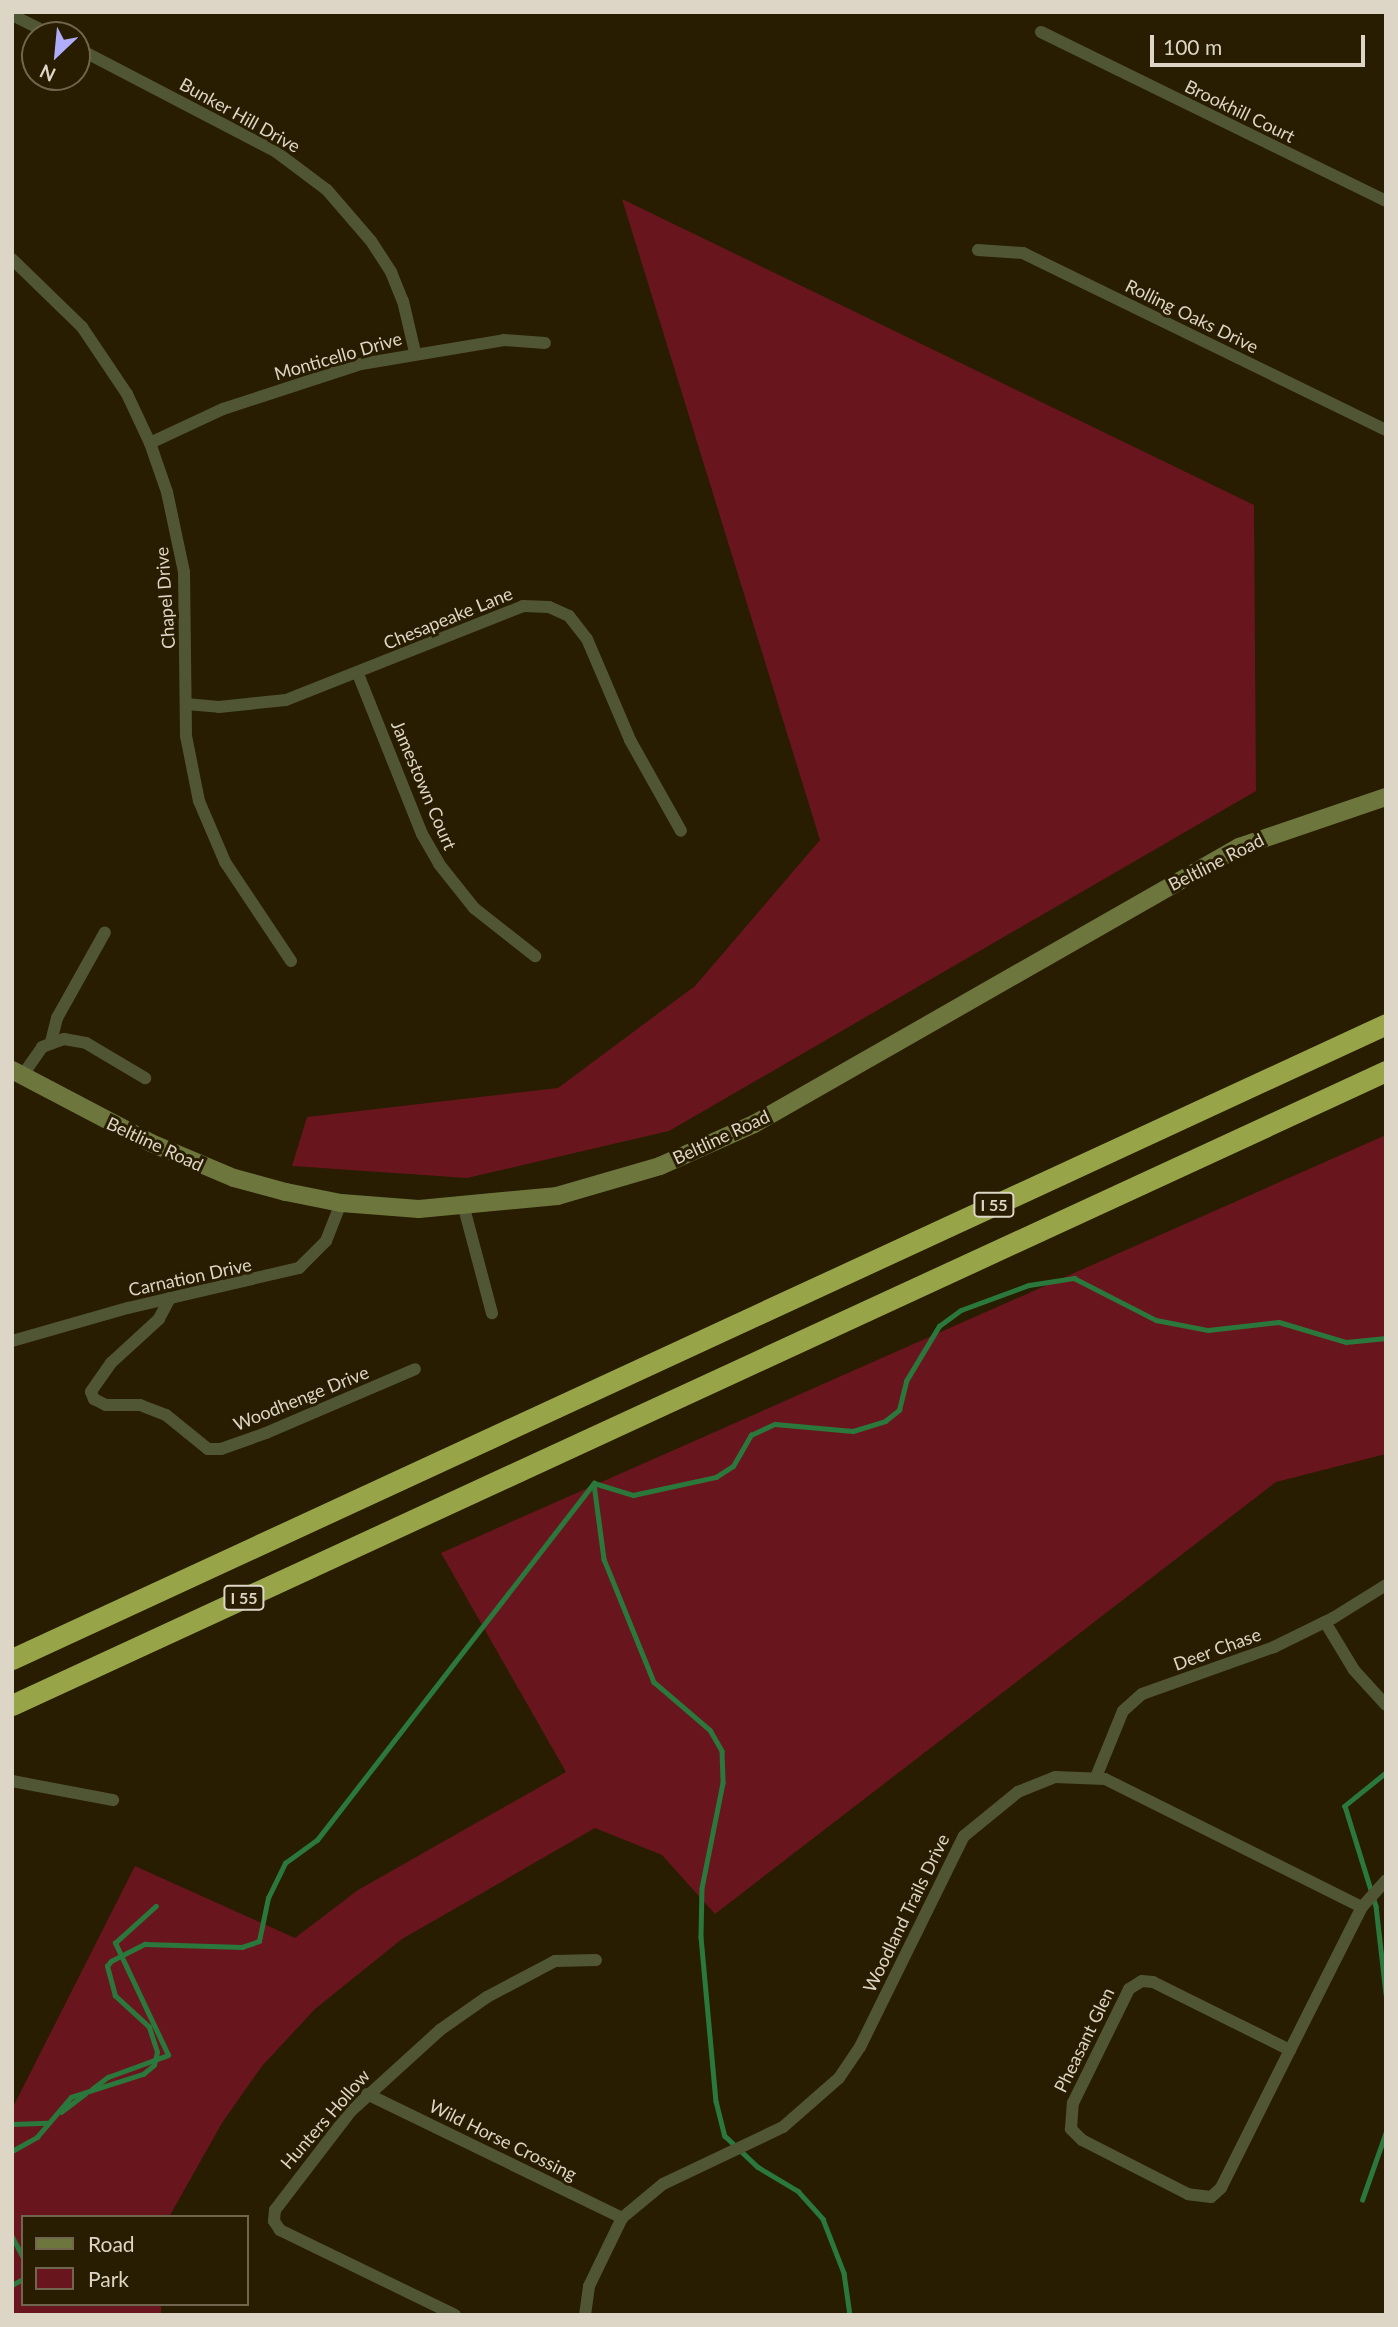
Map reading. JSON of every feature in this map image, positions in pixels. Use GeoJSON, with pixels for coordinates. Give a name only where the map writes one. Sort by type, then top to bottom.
{"type":"FeatureCollection","features":[{"type":"Feature","properties":{"kind":"highway","name":"I 55"},"geometry":{"type":"LineString","coordinates":[[12,1659],[1386,1024]]}},
{"type":"Feature","properties":{"kind":"highway","name":"I 55"},"geometry":{"type":"LineString","coordinates":[[12,1705],[1386,1070]]}},
{"type":"Feature","properties":{"kind":"main road","name":"Beltline Road"},"geometry":{"type":"LineString","coordinates":[[17,1073],[90,1114],[206,1167],[341,1203],[464,1208],[557,1196],[704,1148],[812,1092],[1239,847],[1386,797]]}},
{"type":"Feature","properties":{"kind":"street","name":"Brookhill Court"},"geometry":{"type":"LineString","coordinates":[[1041,32],[1386,201]]}},
{"type":"Feature","properties":{"kind":"street","name":"Bunker Hill Drive"},"geometry":{"type":"LineString","coordinates":[[91,55],[275,151],[327,190],[364,232],[391,272],[403,301],[415,352]]}},
{"type":"Feature","properties":{"kind":"street","name":"Rolling Oaks Drive"},"geometry":{"type":"LineString","coordinates":[[978,250],[1023,253],[1386,430]]}},
{"type":"Feature","properties":{"kind":"street","name":"Chapel Drive"},"geometry":{"type":"LineString","coordinates":[[12,259],[55,296],[98,348],[127,394],[150,443],[167,492],[184,572],[186,704],[191,769],[211,832],[242,891],[291,961]]}},
{"type":"Feature","properties":{"kind":"street","name":"Monticello Drive"},"geometry":{"type":"LineString","coordinates":[[150,443],[223,409],[349,368],[415,352],[504,340],[545,343]]}},
{"type":"Feature","properties":{"kind":"street","name":"Chesapeake Lane"},"geometry":{"type":"LineString","coordinates":[[186,704],[230,706],[286,700],[358,674],[523,606],[560,610],[587,639],[630,740],[681,831]]}},
{"type":"Feature","properties":{"kind":"street","name":"Jamestown Court"},"geometry":{"type":"LineString","coordinates":[[358,674],[439,864],[474,908],[535,956]]}},
{"type":"Feature","properties":{"kind":"street"},"geometry":{"type":"LineString","coordinates":[[17,1073],[51,1042],[57,1018],[105,932]]}},
{"type":"Feature","properties":{"kind":"street"},"geometry":{"type":"LineString","coordinates":[[51,1042],[86,1043],[145,1077]]}},
{"type":"Feature","properties":{"kind":"street","name":"Carnation Drive"},"geometry":{"type":"LineString","coordinates":[[12,1341],[170,1298],[299,1268],[326,1241],[341,1203]]}},
{"type":"Feature","properties":{"kind":"street"},"geometry":{"type":"LineString","coordinates":[[464,1208],[492,1313]]}},
{"type":"Feature","properties":{"kind":"street","name":"Woodhenge Drive"},"geometry":{"type":"LineString","coordinates":[[170,1298],[159,1319],[111,1363],[92,1392],[101,1403],[140,1405],[166,1415],[208,1449],[221,1449],[266,1433],[415,1369]]}},
{"type":"Feature","properties":{"kind":"street","name":"Deer Chase"},"geometry":{"type":"LineString","coordinates":[[1096,1777],[1132,1701],[1325,1622],[1386,1585]]}},
{"type":"Feature","properties":{"kind":"street"},"geometry":{"type":"LineString","coordinates":[[1325,1622],[1354,1670],[1386,1705]]}},
{"type":"Feature","properties":{"kind":"street","name":"Woodland Trails Drive"},"geometry":{"type":"LineString","coordinates":[[585,2315],[589,2286],[622,2218],[663,2184],[783,2127],[839,2078],[860,2047],[964,1836],[995,1807],[1036,1783],[1065,1776],[1096,1777],[1124,1785],[1362,1907]]}},
{"type":"Feature","properties":{"kind":"street"},"geometry":{"type":"LineString","coordinates":[[12,1781],[113,1800]]}},
{"type":"Feature","properties":{"kind":"street","name":"Pheasant Glen"},"geometry":{"type":"LineString","coordinates":[[1290,2050],[1153,1982],[1133,1984],[1073,2103],[1072,2129],[1082,2140],[1188,2194],[1210,2197],[1221,2188],[1362,1907],[1386,1880]]}},
{"type":"Feature","properties":{"kind":"street","name":"Hunters Hollow"},"geometry":{"type":"LineString","coordinates":[[455,2315],[280,2230],[274,2221],[281,2199],[368,2094],[400,2061],[487,1997],[555,1961],[596,1961]]}},
{"type":"Feature","properties":{"kind":"street","name":"Wild Horse Crossing"},"geometry":{"type":"LineString","coordinates":[[368,2094],[622,2218]]}},
{"type":"Feature","properties":{"kind":"green space"},"geometry":{"type":"Polygon","coordinates":[[[622,199],[1254,505],[1256,791],[669,1131],[467,1178],[292,1166],[307,1117],[558,1088],[695,986],[820,840],[622,199]]]}},
{"type":"Feature","properties":{"kind":"green space"},"geometry":{"type":"Polygon","coordinates":[[[1386,1135],[1386,1454],[1276,1482],[715,1914],[662,1855],[595,1828],[402,1939],[315,2009],[262,2066],[222,2123],[170,2215],[21,2215],[21,2306],[161,2306],[161,2313],[12,2315],[12,2109],[135,1866],[295,1938],[358,1890],[566,1772],[441,1553],[1386,1135]]]}},
{"type":"Feature","properties":{"kind":"waterway"},"geometry":{"type":"LineString","coordinates":[[594,1483],[633,1495],[716,1477],[733,1466],[751,1435],[775,1424],[853,1431],[885,1421],[899,1410],[906,1381],[939,1326],[961,1310],[1029,1285],[1074,1278],[1156,1320],[1208,1330],[1279,1322],[1346,1342],[1386,1338]]}},
{"type":"Feature","properties":{"kind":"waterway"},"geometry":{"type":"LineString","coordinates":[[12,2151],[37,2137],[71,2097],[143,2074],[154,2065],[157,2052],[149,2027],[115,1996],[107,1966],[111,1961],[145,1944],[242,1947],[259,1941],[268,1898],[285,1863],[317,1840],[594,1483]]}},
{"type":"Feature","properties":{"kind":"waterway"},"geometry":{"type":"LineString","coordinates":[[594,1484],[604,1559],[654,1682],[710,1730],[722,1751],[723,1783],[702,1888],[701,1937],[716,2101],[725,2136],[758,2167],[798,2191],[823,2219],[844,2273],[850,2315]]}},
{"type":"Feature","properties":{"kind":"waterway"},"geometry":{"type":"LineString","coordinates":[[1386,1773],[1345,1806],[1376,1906],[1386,1994]]}},
{"type":"Feature","properties":{"kind":"waterway"},"geometry":{"type":"LineString","coordinates":[[92,2089],[108,2077],[168,2055],[115,1943],[156,1906]]}},
{"type":"Feature","properties":{"kind":"waterway"},"geometry":{"type":"LineString","coordinates":[[61,2112],[85,2094]]}},
{"type":"Feature","properties":{"kind":"waterway"},"geometry":{"type":"LineString","coordinates":[[12,2124],[46,2123]]}},
{"type":"Feature","properties":{"kind":"waterway"},"geometry":{"type":"LineString","coordinates":[[1362,2200],[1386,2132]]}},
{"type":"Feature","properties":{"kind":"waterway"},"geometry":{"type":"LineString","coordinates":[[12,2236],[21,2253]]}},
{"type":"Feature","properties":{"kind":"waterway"},"geometry":{"type":"LineString","coordinates":[[12,2285],[21,2280]]}}]}
